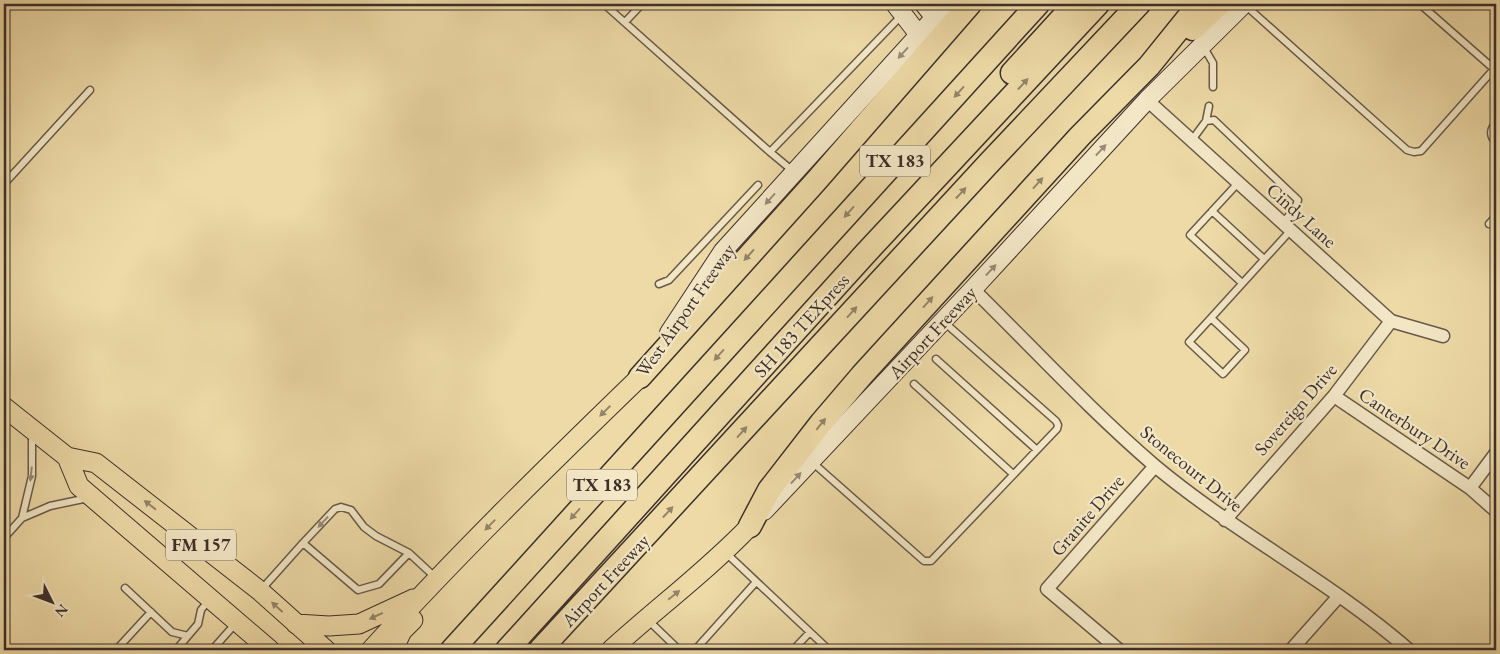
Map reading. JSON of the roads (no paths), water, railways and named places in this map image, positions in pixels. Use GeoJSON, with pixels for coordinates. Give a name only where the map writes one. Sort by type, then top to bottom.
{"type":"FeatureCollection","features":[{"type":"Feature","properties":{"kind":"highway"},"geometry":{"type":"LineString","coordinates":[[640,377],[817,180],[970,4]]}},
{"type":"Feature","properties":{"kind":"highway"},"geometry":{"type":"LineString","coordinates":[[817,180],[981,4]]}},
{"type":"Feature","properties":{"kind":"highway","name":"TX 183"},"geometry":{"type":"LineString","coordinates":[[452,650],[1038,4]]}},
{"type":"Feature","properties":{"kind":"highway","name":"SH 183 TEXpress"},"geometry":{"type":"LineString","coordinates":[[490,650],[1075,4]]}},
{"type":"Feature","properties":{"kind":"highway","name":"SH 183 TEXpress"},"geometry":{"type":"LineString","coordinates":[[507,650],[865,254],[1098,4]]}},
{"type":"Feature","properties":{"kind":"highway"},"geometry":{"type":"LineString","coordinates":[[1087,58],[1122,4]]}},
{"type":"Feature","properties":{"kind":"highway","name":"Airport Freeway"},"geometry":{"type":"LineString","coordinates":[[540,650],[1139,4]]}},
{"type":"Feature","properties":{"kind":"highway"},"geometry":{"type":"LineString","coordinates":[[1149,66],[1199,4]]}},
{"type":"Feature","properties":{"kind":"highway"},"geometry":{"type":"LineString","coordinates":[[750,526],[769,490],[821,423],[862,375],[1080,136],[1149,66],[1219,4]]}},
{"type":"Feature","properties":{"kind":"main road"},"geometry":{"type":"LineString","coordinates":[[924,4],[935,18]]}},
{"type":"Feature","properties":{"kind":"main road","name":"West Airport Freeway"},"geometry":{"type":"LineString","coordinates":[[371,650],[519,494],[640,377],[723,252],[947,4]]}},
{"type":"Feature","properties":{"kind":"main road","name":"Airport Freeway"},"geometry":{"type":"LineString","coordinates":[[611,650],[725,552],[1148,100],[1243,4]]}},
{"type":"Feature","properties":{"kind":"main road"},"geometry":{"type":"LineString","coordinates":[[899,9],[919,35]]}},
{"type":"Feature","properties":{"kind":"main road","name":"FM 157"},"geometry":{"type":"LineString","coordinates":[[4,407],[67,457],[96,463],[260,591],[326,650]]}},
{"type":"Feature","properties":{"kind":"main road","name":"FM 157"},"geometry":{"type":"LineString","coordinates":[[67,457],[79,486],[270,650]]}},
{"type":"Feature","properties":{"kind":"main road"},"geometry":{"type":"LineString","coordinates":[[296,624],[329,626],[359,624],[431,585]]}},
{"type":"Feature","properties":{"kind":"main road"},"geometry":{"type":"LineString","coordinates":[[393,650],[402,631],[424,608],[431,585]]}},
{"type":"Feature","properties":{"kind":"street","name":"Cindy Lane"},"geometry":{"type":"LineString","coordinates":[[1148,100],[1390,320],[1443,336]]}},
{"type":"Feature","properties":{"kind":"street","name":"Stonecourt Drive"},"geometry":{"type":"LineString","coordinates":[[972,289],[1155,466],[1225,520],[1340,596],[1409,650]]}},
{"type":"Feature","properties":{"kind":"street","name":"Sovereign Drive"},"geometry":{"type":"LineString","coordinates":[[1225,520],[1334,396],[1390,320]]}},
{"type":"Feature","properties":{"kind":"street","name":"Canterbury Drive"},"geometry":{"type":"LineString","coordinates":[[1334,396],[1470,488],[1496,511]]}},
{"type":"Feature","properties":{"kind":"street"},"geometry":{"type":"LineString","coordinates":[[1470,488],[1496,453]]}},
{"type":"Feature","properties":{"kind":"street","name":"Granite Drive"},"geometry":{"type":"LineString","coordinates":[[1119,650],[1047,589],[1155,466]]}},
{"type":"Feature","properties":{"kind":"street"},"geometry":{"type":"LineString","coordinates":[[1291,650],[1340,596]]}},
{"type":"Feature","properties":{"kind":"lane"},"geometry":{"type":"LineString","coordinates":[[604,4],[795,172]]}},
{"type":"Feature","properties":{"kind":"lane"},"geometry":{"type":"LineString","coordinates":[[625,22],[642,4]]}},
{"type":"Feature","properties":{"kind":"lane"},"geometry":{"type":"LineString","coordinates":[[1243,4],[1407,150],[1414,152],[1421,151],[1495,68],[1420,4]]}},
{"type":"Feature","properties":{"kind":"lane"},"geometry":{"type":"LineString","coordinates":[[770,152],[899,9]]}},
{"type":"Feature","properties":{"kind":"lane"},"geometry":{"type":"LineString","coordinates":[[1202,45],[1213,63],[1213,87]]}},
{"type":"Feature","properties":{"kind":"lane"},"geometry":{"type":"LineString","coordinates":[[4,184],[90,90]]}},
{"type":"Feature","properties":{"kind":"lane"},"geometry":{"type":"LineString","coordinates":[[1192,140],[1206,121],[1209,106]]}},
{"type":"Feature","properties":{"kind":"lane"},"geometry":{"type":"LineString","coordinates":[[1206,121],[1214,120],[1298,200],[1287,226],[1264,259],[1210,318],[1189,342],[1223,374],[1245,350],[1210,318]]}},
{"type":"Feature","properties":{"kind":"lane"},"geometry":{"type":"LineString","coordinates":[[1496,123],[1491,131],[1491,136],[1496,142]]}},
{"type":"Feature","properties":{"kind":"lane"},"geometry":{"type":"LineString","coordinates":[[1238,182],[1190,235],[1242,283]]}},
{"type":"Feature","properties":{"kind":"lane"},"geometry":{"type":"LineString","coordinates":[[659,284],[669,280],[758,185]]}},
{"type":"Feature","properties":{"kind":"lane"},"geometry":{"type":"LineString","coordinates":[[1212,211],[1264,259]]}},
{"type":"Feature","properties":{"kind":"lane"},"geometry":{"type":"LineString","coordinates":[[1489,224],[1496,216]]}},
{"type":"Feature","properties":{"kind":"lane"},"geometry":{"type":"LineString","coordinates":[[811,461],[924,561],[928,562],[1057,429],[1056,421],[943,321]]}},
{"type":"Feature","properties":{"kind":"lane"},"geometry":{"type":"LineString","coordinates":[[936,359],[1037,450]]}},
{"type":"Feature","properties":{"kind":"lane"},"geometry":{"type":"LineString","coordinates":[[914,384],[1013,474]]}},
{"type":"Feature","properties":{"kind":"lane"},"geometry":{"type":"LineString","coordinates":[[22,518],[32,476],[32,430]]}},
{"type":"Feature","properties":{"kind":"lane"},"geometry":{"type":"LineString","coordinates":[[4,538],[22,518],[50,506],[92,498]]}},
{"type":"Feature","properties":{"kind":"lane"},"geometry":{"type":"LineString","coordinates":[[260,591],[340,506],[351,510],[364,527],[376,536],[409,553],[431,585]]}},
{"type":"Feature","properties":{"kind":"lane"},"geometry":{"type":"LineString","coordinates":[[304,543],[358,590],[379,584],[409,553]]}},
{"type":"Feature","properties":{"kind":"lane"},"geometry":{"type":"LineString","coordinates":[[725,552],[829,650]]}},
{"type":"Feature","properties":{"kind":"lane"},"geometry":{"type":"LineString","coordinates":[[695,650],[756,582]]}},
{"type":"Feature","properties":{"kind":"lane"},"geometry":{"type":"LineString","coordinates":[[125,588],[172,632],[188,636]]}},
{"type":"Feature","properties":{"kind":"lane"},"geometry":{"type":"LineString","coordinates":[[176,650],[198,624],[201,610],[210,599]]}},
{"type":"Feature","properties":{"kind":"lane"},"geometry":{"type":"LineString","coordinates":[[116,650],[151,612]]}},
{"type":"Feature","properties":{"kind":"lane"},"geometry":{"type":"LineString","coordinates":[[646,618],[679,650]]}},
{"type":"Feature","properties":{"kind":"lane"},"geometry":{"type":"LineString","coordinates":[[212,650],[237,622]]}},
{"type":"Feature","properties":{"kind":"lane"},"geometry":{"type":"LineString","coordinates":[[793,650],[810,632]]}}]}
